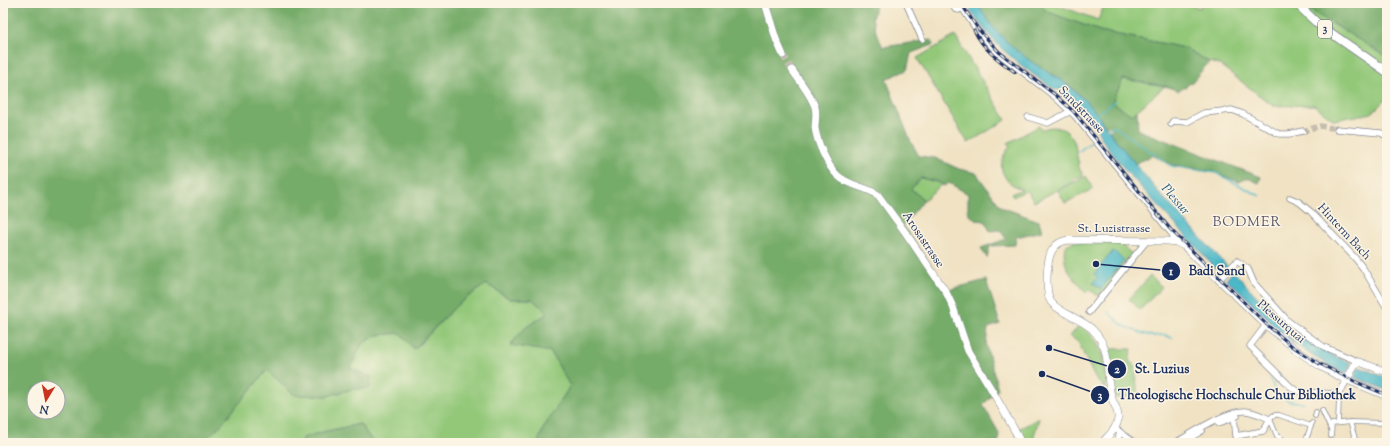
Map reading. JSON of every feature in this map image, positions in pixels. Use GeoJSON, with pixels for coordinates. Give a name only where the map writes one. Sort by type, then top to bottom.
{"type":"FeatureCollection","features":[{"type":"Feature","properties":{"kind":"main road"},"geometry":{"type":"LineString","coordinates":[[765,3],[776,39],[783,55]]}},
{"type":"Feature","properties":{"kind":"main road","name":"3"},"geometry":{"type":"LineString","coordinates":[[1296,3],[1318,24],[1387,72]]}},
{"type":"Feature","properties":{"kind":"main road","name":"Arosastrasse"},"geometry":{"type":"LineString","coordinates":[[792,70],[814,103],[815,128],[830,166],[844,181],[872,191],[878,195],[905,232],[949,297],[968,351],[1021,443]]}},
{"type":"Feature","properties":{"kind":"main road","name":"St. Luzistrasse"},"geometry":{"type":"LineString","coordinates":[[1117,430],[1117,409],[1111,396],[1107,359],[1100,340],[1085,323],[1059,309],[1050,301],[1047,289],[1049,260],[1053,248],[1065,240],[1145,240],[1176,242]]}},
{"type":"Feature","properties":{"kind":"main road","name":"Plessurquai"},"geometry":{"type":"LineString","coordinates":[[1176,242],[1184,246],[1220,278],[1266,325],[1305,356],[1326,369],[1387,396]]}},
{"type":"Feature","properties":{"kind":"main road"},"geometry":{"type":"LineString","coordinates":[[1348,378],[1357,363],[1387,372]]}},
{"type":"Feature","properties":{"kind":"main road"},"geometry":{"type":"LineString","coordinates":[[1102,443],[1117,430]]}},
{"type":"Feature","properties":{"kind":"street"},"geometry":{"type":"LineString","coordinates":[[906,3],[922,39]]}},
{"type":"Feature","properties":{"kind":"street"},"geometry":{"type":"LineString","coordinates":[[952,3],[956,9],[959,10],[961,6]]}},
{"type":"Feature","properties":{"kind":"street","name":"Sandstrasse"},"geometry":{"type":"LineString","coordinates":[[961,6],[976,29],[998,53],[1054,96],[1070,112],[1172,234],[1176,242]]}},
{"type":"Feature","properties":{"kind":"street"},"geometry":{"type":"LineString","coordinates":[[1171,124],[1173,121],[1187,122],[1204,113],[1228,110],[1243,114],[1279,134],[1290,134],[1303,131]]}},
{"type":"Feature","properties":{"kind":"street"},"geometry":{"type":"LineString","coordinates":[[1028,117],[1048,123],[1070,112]]}},
{"type":"Feature","properties":{"kind":"street"},"geometry":{"type":"LineString","coordinates":[[1337,129],[1381,133],[1387,136]]}},
{"type":"Feature","properties":{"kind":"street","name":"Hinterm Bach"},"geometry":{"type":"LineString","coordinates":[[1290,198],[1299,202],[1312,212],[1355,258],[1365,271],[1387,308]]}},
{"type":"Feature","properties":{"kind":"street"},"geometry":{"type":"LineString","coordinates":[[1090,312],[1145,243],[1145,240]]}},
{"type":"Feature","properties":{"kind":"street"},"geometry":{"type":"LineString","coordinates":[[1220,278],[1237,261],[1248,269],[1254,283],[1288,321],[1324,347],[1357,363]]}},
{"type":"Feature","properties":{"kind":"street"},"geometry":{"type":"LineString","coordinates":[[1266,325],[1250,346],[1290,387],[1303,393],[1324,393],[1339,396]]}},
{"type":"Feature","properties":{"kind":"street"},"geometry":{"type":"LineString","coordinates":[[1338,423],[1339,396],[1348,378]]}},
{"type":"Feature","properties":{"kind":"street"},"geometry":{"type":"LineString","coordinates":[[1322,410],[1331,430]]}},
{"type":"Feature","properties":{"kind":"street"},"geometry":{"type":"LineString","coordinates":[[1175,443],[1228,415],[1242,412],[1252,413],[1270,419],[1277,436],[1288,442]]}},
{"type":"Feature","properties":{"kind":"street"},"geometry":{"type":"LineString","coordinates":[[1183,443],[1203,431],[1234,416],[1252,413]]}},
{"type":"Feature","properties":{"kind":"street"},"geometry":{"type":"LineString","coordinates":[[1236,436],[1263,432],[1270,419],[1274,415],[1279,415],[1312,425],[1306,442],[1313,443]]}},
{"type":"Feature","properties":{"kind":"street"},"geometry":{"type":"LineString","coordinates":[[1234,416],[1236,443]]}},
{"type":"Feature","properties":{"kind":"street"},"geometry":{"type":"LineString","coordinates":[[1350,422],[1356,443]]}},
{"type":"Feature","properties":{"kind":"street"},"geometry":{"type":"LineString","coordinates":[[1331,436],[1332,424],[1350,422],[1387,423]]}},
{"type":"Feature","properties":{"kind":"street"},"geometry":{"type":"LineString","coordinates":[[1117,430],[1117,443]]}},
{"type":"Feature","properties":{"kind":"street"},"geometry":{"type":"LineString","coordinates":[[1117,430],[1135,443]]}},
{"type":"Feature","properties":{"kind":"green space"},"geometry":{"type":"Polygon","coordinates":[[[3,3],[877,3],[872,18],[877,35],[883,47],[931,40],[933,45],[911,53],[907,70],[886,79],[910,140],[919,156],[935,158],[959,169],[976,173],[1001,207],[1039,221],[1042,231],[1016,237],[1015,245],[990,246],[987,258],[981,248],[1006,239],[1000,230],[990,231],[985,221],[976,220],[968,214],[968,194],[949,183],[944,186],[938,182],[921,178],[911,189],[924,200],[903,225],[947,290],[986,280],[1000,324],[988,328],[986,345],[998,389],[983,405],[999,433],[998,443],[538,443],[543,429],[570,386],[551,352],[510,345],[525,328],[548,313],[532,299],[511,299],[486,284],[457,305],[414,349],[400,333],[377,335],[362,344],[350,368],[371,377],[370,388],[353,389],[327,396],[294,395],[267,370],[221,425],[201,443],[3,443],[3,3]]]}},
{"type":"Feature","properties":{"kind":"green space"},"geometry":{"type":"Polygon","coordinates":[[[976,3],[1037,3],[1048,12],[1100,31],[1185,48],[1209,62],[1192,82],[1179,91],[1165,86],[1123,79],[1112,102],[1132,115],[1137,111],[1138,130],[1261,177],[1259,183],[1248,178],[1239,182],[1214,172],[1173,165],[1152,155],[1135,164],[1109,131],[1113,129],[1109,125],[1106,127],[1096,113],[1065,82],[1027,59],[1006,42],[985,17],[976,3]]]}},
{"type":"Feature","properties":{"kind":"green space"},"geometry":{"type":"Polygon","coordinates":[[[1037,3],[1058,3],[1057,5],[1098,20],[1105,3],[1186,3],[1200,8],[1202,3],[1302,3],[1305,7],[1387,57],[1387,98],[1372,113],[1334,120],[1314,105],[1273,106],[1220,65],[1209,62],[1185,48],[1100,31],[1048,12],[1037,3]]]}},
{"type":"Feature","properties":{"kind":"green space"},"geometry":{"type":"Polygon","coordinates":[[[1302,3],[1387,3],[1387,57],[1305,7],[1302,3]]]}},
{"type":"Feature","properties":{"kind":"green space"},"geometry":{"type":"Polygon","coordinates":[[[955,36],[1006,120],[968,143],[917,58],[955,36]]]}},
{"type":"Feature","properties":{"kind":"green space"},"geometry":{"type":"Polygon","coordinates":[[[1123,79],[1165,86],[1132,115],[1112,102],[1123,79]]]}},
{"type":"Feature","properties":{"kind":"green space"},"geometry":{"type":"Polygon","coordinates":[[[1039,126],[1041,130],[1057,127],[1066,131],[1070,135],[1076,147],[1079,163],[1077,164],[1083,175],[1073,180],[1073,182],[1034,202],[1027,190],[1013,197],[1011,194],[1022,189],[1009,182],[1002,172],[1001,166],[1002,159],[1010,147],[1008,143],[1039,126]]]}},
{"type":"Feature","properties":{"kind":"green space"},"geometry":{"type":"Polygon","coordinates":[[[1086,176],[1093,189],[1065,203],[1058,191],[1086,176]]]}},
{"type":"Feature","properties":{"kind":"green space"},"geometry":{"type":"Polygon","coordinates":[[[921,178],[942,184],[924,200],[911,189],[921,178]]]}},
{"type":"Feature","properties":{"kind":"green space"},"geometry":{"type":"Polygon","coordinates":[[[1072,242],[1118,242],[1133,255],[1102,294],[1099,294],[1098,296],[1090,290],[1086,292],[1069,272],[1066,266],[1064,254],[1065,246],[1072,242]]]}},
{"type":"Feature","properties":{"kind":"green space"},"geometry":{"type":"Polygon","coordinates":[[[1150,276],[1162,287],[1140,310],[1129,299],[1150,276]]]}},
{"type":"Feature","properties":{"kind":"green space"},"geometry":{"type":"Polygon","coordinates":[[[486,284],[510,299],[532,299],[548,313],[525,328],[551,352],[570,386],[543,429],[538,443],[371,443],[372,441],[360,424],[322,432],[303,438],[299,443],[201,443],[221,425],[267,370],[327,396],[353,389],[370,388],[349,368],[361,344],[377,335],[401,333],[415,349],[457,305],[486,284]]]}},
{"type":"Feature","properties":{"kind":"green space"},"geometry":{"type":"Polygon","coordinates":[[[1080,325],[1088,331],[1098,344],[1101,351],[1107,384],[1105,384],[1105,388],[1107,388],[1107,392],[1094,376],[1078,342],[1070,336],[1080,325]]]}},
{"type":"Feature","properties":{"kind":"green space"},"geometry":{"type":"Polygon","coordinates":[[[1108,349],[1132,349],[1129,362],[1135,366],[1138,397],[1115,398],[1112,366],[1108,349]]]}},
{"type":"Feature","properties":{"kind":"green space"},"geometry":{"type":"Polygon","coordinates":[[[1039,418],[1034,436],[1035,443],[1021,443],[1015,431],[1039,418]]]}},
{"type":"Feature","properties":{"kind":"green space"},"geometry":{"type":"Polygon","coordinates":[[[360,424],[372,441],[371,443],[299,443],[303,438],[322,432],[360,424]]]}},
{"type":"Feature","properties":{"kind":"water"},"geometry":{"type":"Polygon","coordinates":[[[966,3],[976,3],[993,27],[1012,47],[1033,63],[1064,82],[1087,102],[1106,128],[1159,193],[1228,267],[1221,274],[1126,171],[1101,138],[1091,117],[1073,98],[1058,89],[1055,90],[1005,52],[975,18],[966,3]]]}},
{"type":"Feature","properties":{"kind":"water"},"geometry":{"type":"Polygon","coordinates":[[[1113,251],[1124,260],[1101,289],[1093,283],[1098,277],[1094,274],[1113,251]]]}},
{"type":"Feature","properties":{"kind":"water"},"geometry":{"type":"Polygon","coordinates":[[[1233,271],[1286,325],[1316,347],[1351,363],[1347,373],[1311,355],[1285,336],[1226,280],[1233,271]]]}},
{"type":"Feature","properties":{"kind":"water"},"geometry":{"type":"Polygon","coordinates":[[[1359,367],[1387,378],[1387,390],[1354,377],[1359,367]]]}},
{"type":"Feature","properties":{"kind":"waterway"},"geometry":{"type":"LineString","coordinates":[[1096,115],[1115,101]]}},
{"type":"Feature","properties":{"kind":"waterway"},"geometry":{"type":"LineString","coordinates":[[1106,130],[1111,127],[1115,127],[1171,166],[1216,173],[1260,196]]}},
{"type":"Feature","properties":{"kind":"waterway"},"geometry":{"type":"LineString","coordinates":[[1078,152],[1092,141]]}},
{"type":"Feature","properties":{"kind":"waterway"},"geometry":{"type":"LineString","coordinates":[[1108,312],[1121,324],[1128,328],[1151,336],[1165,335],[1172,338]]}},
{"type":"Feature","properties":{"kind":"waterway"},"geometry":{"type":"LineString","coordinates":[[1270,379],[1276,393]]}},
{"type":"Feature","properties":{"kind":"waterway"},"geometry":{"type":"LineString","coordinates":[[1281,397],[1290,401],[1303,403]]}},
{"type":"Feature","properties":{"kind":"tunnel"},"geometry":{"type":"LineString","coordinates":[[783,55],[792,70]]}},
{"type":"Feature","properties":{"kind":"tunnel"},"geometry":{"type":"LineString","coordinates":[[1303,131],[1320,126],[1337,129]]}},
{"type":"Feature","properties":{"kind":"railway"},"geometry":{"type":"LineString","coordinates":[[962,5],[978,29],[999,52],[1054,94],[1074,112],[1170,229],[1266,324],[1292,346],[1318,363],[1356,382],[1387,395]]}},
{"type":"Feature","properties":{"kind":"railway"},"geometry":{"type":"LineString","coordinates":[[974,30],[986,48],[1015,72]]}},
{"type":"Feature","properties":{"kind":"place","name":"Badi Sand"},"geometry":{"type":"Point","coordinates":[1096,264]}},
{"type":"Feature","properties":{"kind":"place","name":"St. Luzius"},"geometry":{"type":"Point","coordinates":[1049,348]}},
{"type":"Feature","properties":{"kind":"place","name":"Theologische Hochschule Chur Bibliothek"},"geometry":{"type":"Point","coordinates":[1042,374]}},
{"type":"Feature","properties":{"kind":"district","name":"BODMER"},"geometry":{"type":"Point","coordinates":[1247,223]}},
{"type":"Feature","properties":{"kind":"water label","name":"Plessur"},"geometry":{"type":"Point","coordinates":[1175,200]}}]}
